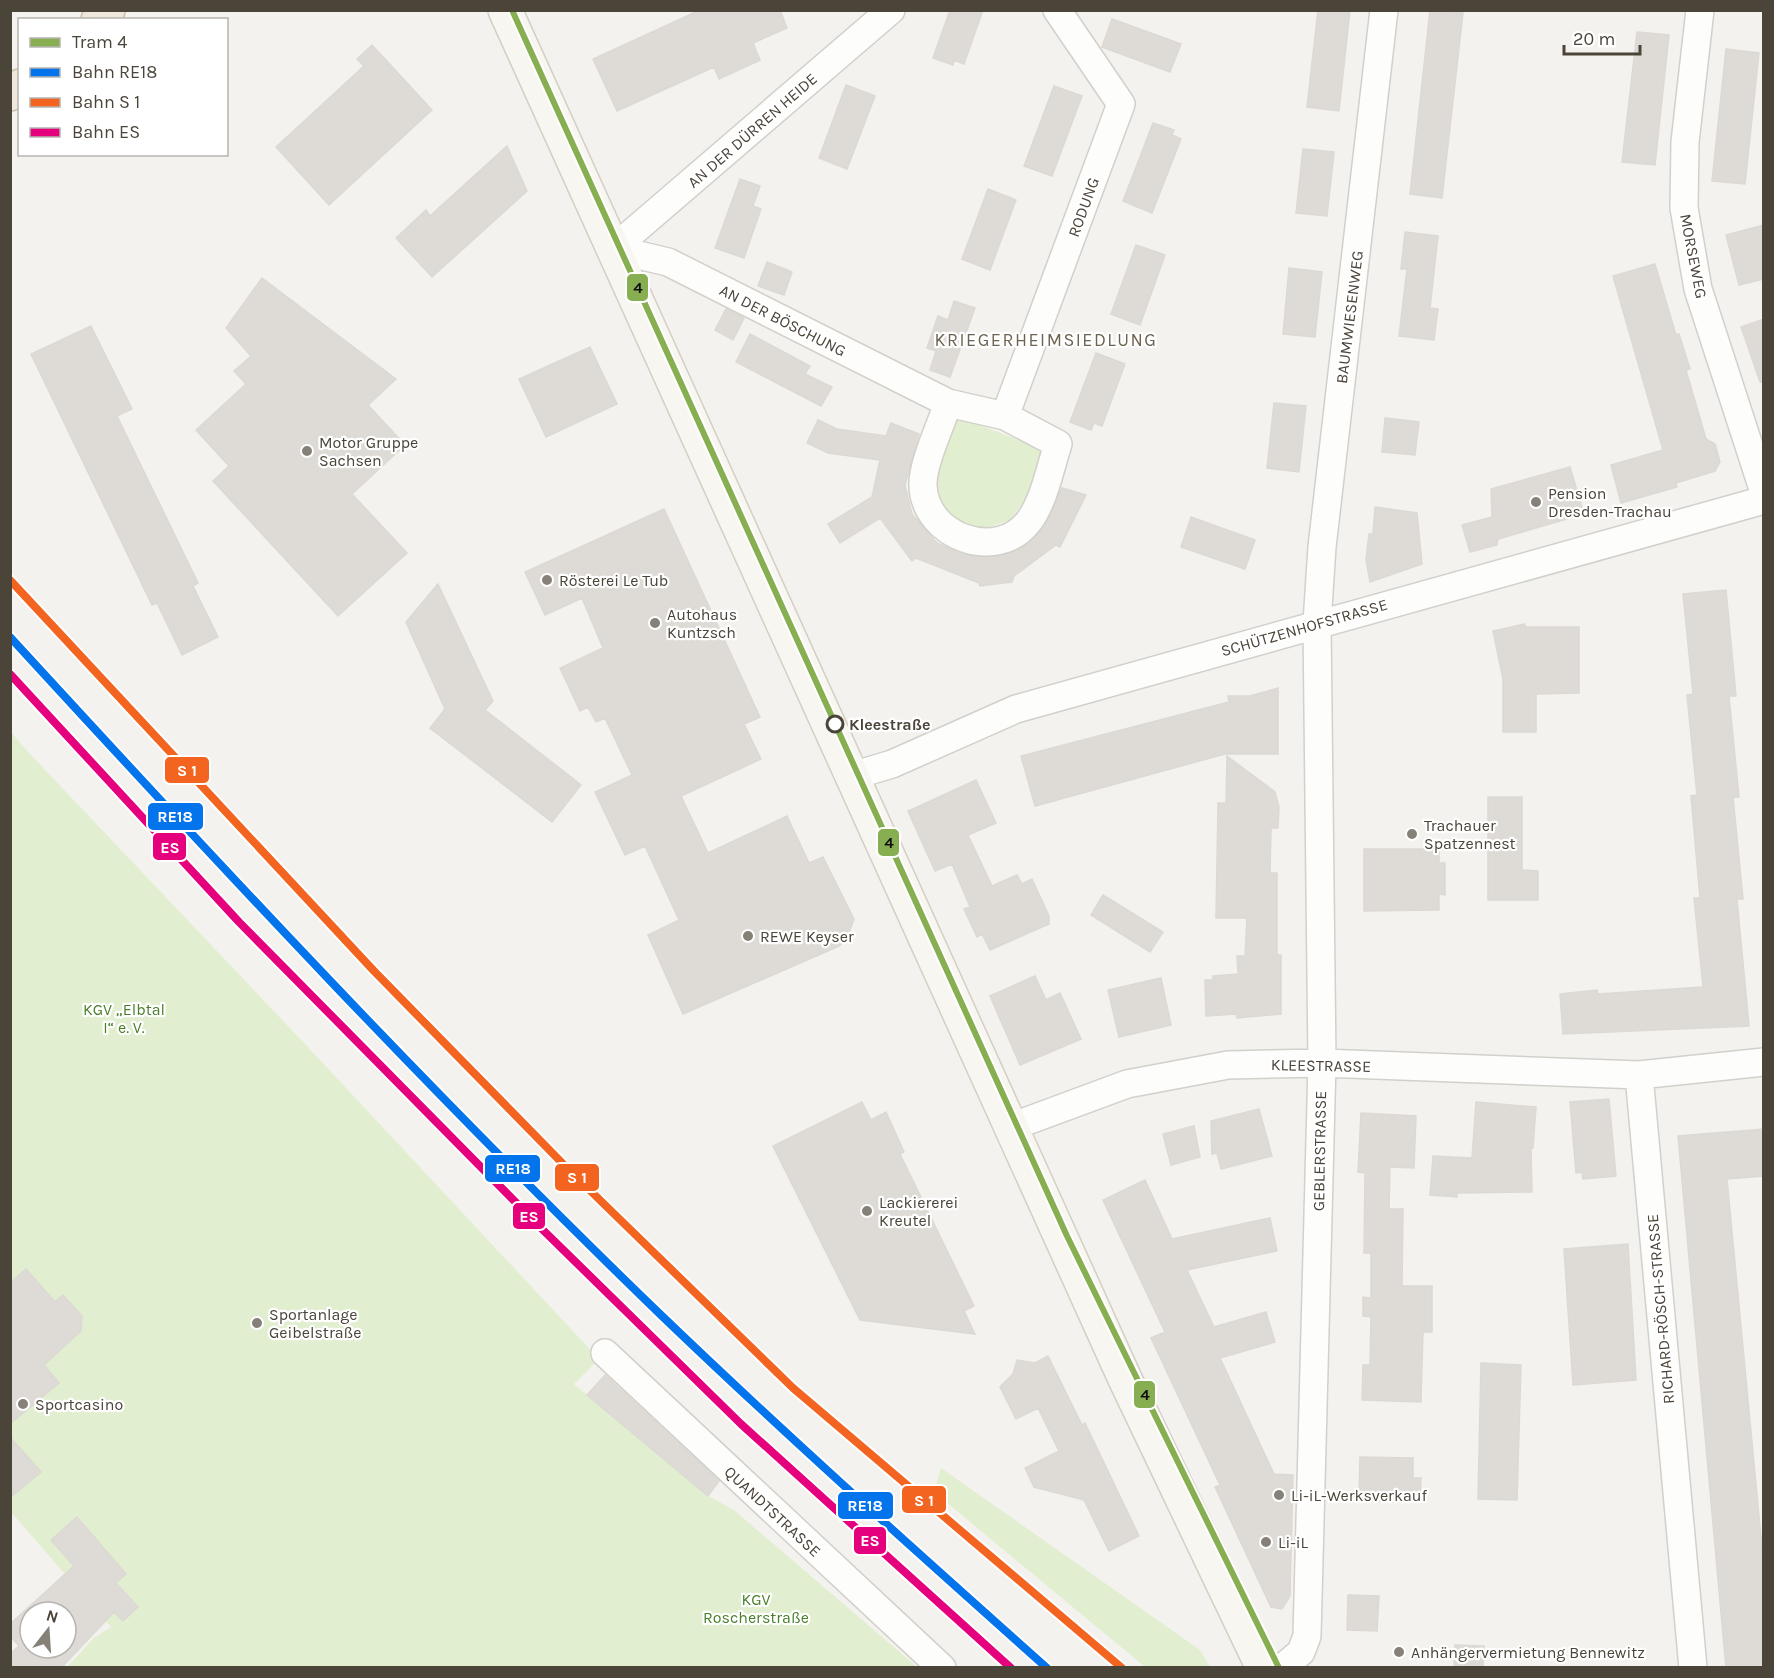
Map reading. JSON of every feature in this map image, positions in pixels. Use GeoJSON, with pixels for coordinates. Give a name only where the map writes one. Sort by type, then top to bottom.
{"type":"FeatureCollection","features":[{"type":"Feature","properties":{"kind":"main road"},"geometry":{"type":"LineString","coordinates":[[505,10],[1125,1379],[1263,1668]]}},
{"type":"Feature","properties":{"kind":"street","name":"AN DER DÜRREN HEIDE"},"geometry":{"type":"LineString","coordinates":[[613,249],[891,10]]}},
{"type":"Feature","properties":{"kind":"street","name":"RODUNG"},"geometry":{"type":"LineString","coordinates":[[1005,416],[1121,104],[1057,10]]}},
{"type":"Feature","properties":{"kind":"street","name":"BAUMWIESENWEG"},"geometry":{"type":"LineString","coordinates":[[1317,623],[1322,547],[1384,10]]}},
{"type":"Feature","properties":{"kind":"street","name":"MORSEWEG"},"geometry":{"type":"LineString","coordinates":[[1700,10],[1685,142],[1684,208],[1698,290],[1764,492]]}},
{"type":"Feature","properties":{"kind":"street","name":"AN DER BÖSCHUNG"},"geometry":{"type":"LineString","coordinates":[[613,249],[668,262],[948,403],[1005,416],[1058,444],[1038,505],[1029,522],[1014,535],[995,542],[975,543],[947,530],[926,502],[922,485],[948,403]]}},
{"type":"Feature","properties":{"kind":"street","name":"SCHÜTZENHOFSTRASSE"},"geometry":{"type":"LineString","coordinates":[[852,776],[892,764],[1016,709],[1317,623],[1764,500]]}},
{"type":"Feature","properties":{"kind":"street","name":"GEBLERSTRASSE"},"geometry":{"type":"LineString","coordinates":[[1281,1668],[1301,1652],[1307,1636],[1322,1063],[1317,623]]}},
{"type":"Feature","properties":{"kind":"street"},"geometry":{"type":"LineString","coordinates":[[1639,1075],[1764,1062]]}},
{"type":"Feature","properties":{"kind":"street","name":"KLEESTRASSE"},"geometry":{"type":"LineString","coordinates":[[1011,1127],[1127,1084],[1228,1065],[1322,1063],[1639,1075]]}},
{"type":"Feature","properties":{"kind":"street","name":"RICHARD-RÖSCH-STRASSE"},"geometry":{"type":"LineString","coordinates":[[1639,1075],[1693,1668]]}},
{"type":"Feature","properties":{"kind":"street","name":"QUANDTSTRASSE"},"geometry":{"type":"LineString","coordinates":[[605,1353],[942,1668]]}},
{"type":"Feature","properties":{"kind":"green space"},"geometry":{"type":"Polygon","coordinates":[[[954,416],[1044,449],[1031,492],[1010,520],[983,529],[953,523],[936,505],[935,469],[954,416]]]}},
{"type":"Feature","properties":{"kind":"green space","name":"Sportanlage Geibelstraße"},"geometry":{"type":"Polygon","coordinates":[[[10,731],[599,1359],[574,1384],[708,1496],[734,1510],[917,1667],[67,1667],[74,1660],[78,1660],[78,1655],[94,1638],[111,1627],[11,1512],[10,731]]]}},
{"type":"Feature","properties":{"kind":"green space"},"geometry":{"type":"Polygon","coordinates":[[[941,1468],[1200,1650],[1210,1667],[1145,1667],[934,1492],[941,1468]]]}},
{"type":"Feature","properties":{"kind":"building"},"geometry":{"type":"Polygon","coordinates":[[[700,10],[780,10],[787,28],[753,43],[760,60],[719,79],[714,67],[617,111],[593,59],[700,10]]]}},
{"type":"Feature","properties":{"kind":"building"},"geometry":{"type":"Polygon","coordinates":[[[950,10],[983,10],[964,64],[954,60],[953,65],[933,58],[950,10]]]}},
{"type":"Feature","properties":{"kind":"building"},"geometry":{"type":"Polygon","coordinates":[[[1318,10],[1350,10],[1339,111],[1307,107],[1318,10]]]}},
{"type":"Feature","properties":{"kind":"building"},"geometry":{"type":"Polygon","coordinates":[[[1430,10],[1463,13],[1442,198],[1410,194],[1430,10]]]}},
{"type":"Feature","properties":{"kind":"building"},"geometry":{"type":"Polygon","coordinates":[[[1112,19],[1181,44],[1170,72],[1102,47],[1112,19]]]}},
{"type":"Feature","properties":{"kind":"building"},"geometry":{"type":"Polygon","coordinates":[[[1637,32],[1669,35],[1655,165],[1622,162],[1637,32]]]}},
{"type":"Feature","properties":{"kind":"building"},"geometry":{"type":"Polygon","coordinates":[[[372,45],[432,110],[329,205],[276,147],[364,66],[357,59],[372,45]]]}},
{"type":"Feature","properties":{"kind":"building"},"geometry":{"type":"Polygon","coordinates":[[[1726,49],[1759,53],[1745,184],[1712,181],[1726,49]]]}},
{"type":"Feature","properties":{"kind":"building"},"geometry":{"type":"Polygon","coordinates":[[[846,85],[875,96],[847,169],[819,158],[846,85]]]}},
{"type":"Feature","properties":{"kind":"building"},"geometry":{"type":"Polygon","coordinates":[[[1054,86],[1082,96],[1052,176],[1024,166],[1054,86]]]}},
{"type":"Feature","properties":{"kind":"building"},"geometry":{"type":"Polygon","coordinates":[[[1153,123],[1174,130],[1172,135],[1181,139],[1152,213],[1123,201],[1153,123]]]}},
{"type":"Feature","properties":{"kind":"building"},"geometry":{"type":"Polygon","coordinates":[[[507,146],[527,191],[432,277],[396,238],[426,210],[430,216],[507,146]]]}},
{"type":"Feature","properties":{"kind":"building"},"geometry":{"type":"Polygon","coordinates":[[[1303,149],[1334,152],[1327,216],[1296,213],[1303,149]]]}},
{"type":"Feature","properties":{"kind":"building"},"geometry":{"type":"Polygon","coordinates":[[[740,179],[760,186],[753,206],[761,209],[744,258],[715,248],[740,179]]]}},
{"type":"Feature","properties":{"kind":"building"},"geometry":{"type":"Polygon","coordinates":[[[988,189],[1016,200],[990,270],[962,259],[988,189]]]}},
{"type":"Feature","properties":{"kind":"building"},"geometry":{"type":"Polygon","coordinates":[[[1764,225],[1764,279],[1739,285],[1726,235],[1764,225]]]}},
{"type":"Feature","properties":{"kind":"building"},"geometry":{"type":"Polygon","coordinates":[[[1405,232],[1438,236],[1430,308],[1438,309],[1434,340],[1399,336],[1407,269],[1401,269],[1405,232]]]}},
{"type":"Feature","properties":{"kind":"building"},"geometry":{"type":"Polygon","coordinates":[[[1136,245],[1165,255],[1140,325],[1111,314],[1136,245]]]}},
{"type":"Feature","properties":{"kind":"building"},"geometry":{"type":"Polygon","coordinates":[[[767,262],[792,272],[784,295],[758,286],[767,262]]]}},
{"type":"Feature","properties":{"kind":"building"},"geometry":{"type":"Polygon","coordinates":[[[1655,264],[1676,335],[1679,334],[1690,369],[1686,370],[1706,439],[1715,444],[1720,462],[1715,471],[1676,483],[1677,487],[1621,503],[1611,465],[1663,450],[1613,276],[1655,264]]]}},
{"type":"Feature","properties":{"kind":"building"},"geometry":{"type":"Polygon","coordinates":[[[1289,268],[1322,272],[1315,337],[1283,334],[1289,268]]]}},
{"type":"Feature","properties":{"kind":"building","name":"Motor Gruppe Sachsen"},"geometry":{"type":"Polygon","coordinates":[[[262,278],[396,379],[368,405],[405,445],[352,494],[407,553],[338,616],[213,481],[229,466],[196,430],[246,384],[234,371],[251,356],[226,328],[262,278]]]}},
{"type":"Feature","properties":{"kind":"building"},"geometry":{"type":"Polygon","coordinates":[[[954,301],[975,308],[950,377],[930,370],[936,351],[927,348],[938,316],[948,320],[954,301]]]}},
{"type":"Feature","properties":{"kind":"building"},"geometry":{"type":"Polygon","coordinates":[[[726,309],[744,318],[733,340],[715,330],[726,309]]]}},
{"type":"Feature","properties":{"kind":"building"},"geometry":{"type":"Polygon","coordinates":[[[1764,319],[1764,382],[1760,382],[1741,327],[1764,319]]]}},
{"type":"Feature","properties":{"kind":"building"},"geometry":{"type":"Polygon","coordinates":[[[91,326],[132,409],[117,416],[198,583],[193,586],[218,637],[182,655],[157,603],[152,605],[31,354],[91,326]]]}},
{"type":"Feature","properties":{"kind":"building"},"geometry":{"type":"Polygon","coordinates":[[[750,334],[810,366],[805,374],[832,387],[821,406],[736,362],[750,334]]]}},
{"type":"Feature","properties":{"kind":"building"},"geometry":{"type":"Polygon","coordinates":[[[590,347],[617,404],[546,437],[519,379],[590,347]]]}},
{"type":"Feature","properties":{"kind":"building"},"geometry":{"type":"Polygon","coordinates":[[[1096,353],[1125,364],[1102,426],[1094,423],[1091,430],[1070,422],[1096,353]]]}},
{"type":"Feature","properties":{"kind":"building"},"geometry":{"type":"Polygon","coordinates":[[[1274,403],[1306,406],[1299,472],[1267,468],[1274,403]]]}},
{"type":"Feature","properties":{"kind":"building"},"geometry":{"type":"Polygon","coordinates":[[[1385,418],[1419,422],[1415,455],[1382,452],[1385,418]]]}},
{"type":"Feature","properties":{"kind":"building"},"geometry":{"type":"Polygon","coordinates":[[[818,420],[837,429],[886,436],[891,423],[919,434],[905,485],[912,514],[937,543],[962,554],[980,557],[1001,556],[1022,548],[1042,530],[1062,488],[1086,495],[1060,547],[1056,545],[1014,576],[1012,582],[980,586],[979,583],[916,558],[912,561],[880,518],[840,543],[828,524],[872,497],[880,460],[828,453],[807,443],[818,420]]]}},
{"type":"Feature","properties":{"kind":"building","name":"Pension Dresden-Trachau"},"geometry":{"type":"Polygon","coordinates":[[[1570,467],[1584,514],[1498,539],[1497,545],[1470,552],[1462,525],[1492,517],[1491,489],[1570,467]]]}},
{"type":"Feature","properties":{"kind":"building"},"geometry":{"type":"Polygon","coordinates":[[[1375,507],[1417,513],[1422,564],[1370,582],[1366,560],[1369,534],[1373,534],[1375,507]]]}},
{"type":"Feature","properties":{"kind":"building"},"geometry":{"type":"Polygon","coordinates":[[[664,509],[760,717],[744,724],[761,759],[681,796],[708,853],[787,816],[809,863],[823,857],[854,919],[847,938],[839,946],[683,1014],[648,935],[679,920],[645,846],[625,855],[595,792],[632,775],[605,718],[596,722],[588,707],[580,711],[560,668],[603,648],[582,598],[545,615],[525,572],[664,509]]]}},
{"type":"Feature","properties":{"kind":"building"},"geometry":{"type":"Polygon","coordinates":[[[1191,517],[1255,540],[1245,569],[1181,547],[1191,517]]]}},
{"type":"Feature","properties":{"kind":"building"},"geometry":{"type":"Polygon","coordinates":[[[438,584],[493,701],[485,710],[581,785],[552,822],[430,728],[445,709],[406,622],[438,584]]]}},
{"type":"Feature","properties":{"kind":"building"},"geometry":{"type":"Polygon","coordinates":[[[1726,590],[1736,696],[1729,696],[1739,797],[1733,797],[1743,899],[1737,899],[1749,1026],[1563,1034],[1560,994],[1597,990],[1598,994],[1703,987],[1694,898],[1700,898],[1691,796],[1697,795],[1687,695],[1693,694],[1683,594],[1726,590]]]}},
{"type":"Feature","properties":{"kind":"building"},"geometry":{"type":"Polygon","coordinates":[[[1525,624],[1525,627],[1579,627],[1579,693],[1536,694],[1536,732],[1503,732],[1503,679],[1493,631],[1525,624]]]}},
{"type":"Feature","properties":{"kind":"building"},"geometry":{"type":"Polygon","coordinates":[[[1278,688],[1278,754],[1225,754],[1035,806],[1021,756],[1229,702],[1228,696],[1250,696],[1278,688]]]}},
{"type":"Feature","properties":{"kind":"building"},"geometry":{"type":"Polygon","coordinates":[[[1227,756],[1275,792],[1279,807],[1278,828],[1271,828],[1270,873],[1277,873],[1277,955],[1281,955],[1281,1014],[1237,1018],[1236,1014],[1206,1016],[1205,980],[1213,980],[1213,976],[1238,974],[1237,956],[1245,956],[1247,918],[1216,918],[1218,803],[1226,803],[1227,756]]]}},
{"type":"Feature","properties":{"kind":"building"},"geometry":{"type":"Polygon","coordinates":[[[976,780],[996,823],[968,835],[992,886],[1017,875],[1022,884],[1032,879],[1049,916],[1049,924],[990,950],[982,934],[977,937],[964,909],[970,907],[952,864],[935,871],[908,811],[976,780]]]}},
{"type":"Feature","properties":{"kind":"building"},"geometry":{"type":"Polygon","coordinates":[[[1488,797],[1522,797],[1522,870],[1538,871],[1538,900],[1488,900],[1488,797]]]}},
{"type":"Feature","properties":{"kind":"building"},"geometry":{"type":"Polygon","coordinates":[[[1364,849],[1439,849],[1439,863],[1445,863],[1445,895],[1439,894],[1439,910],[1364,911],[1364,849]]]}},
{"type":"Feature","properties":{"kind":"building"},"geometry":{"type":"Polygon","coordinates":[[[1103,895],[1163,932],[1150,952],[1091,915],[1103,895]]]}},
{"type":"Feature","properties":{"kind":"building"},"geometry":{"type":"Polygon","coordinates":[[[1035,976],[1046,1000],[1060,993],[1081,1039],[1020,1065],[990,996],[1035,976]]]}},
{"type":"Feature","properties":{"kind":"building"},"geometry":{"type":"Polygon","coordinates":[[[1161,978],[1171,1025],[1119,1037],[1108,990],[1161,978]]]}},
{"type":"Feature","properties":{"kind":"building"},"geometry":{"type":"Polygon","coordinates":[[[1609,1099],[1616,1176],[1583,1179],[1582,1172],[1576,1173],[1570,1102],[1609,1099]]]}},
{"type":"Feature","properties":{"kind":"building","name":"Lackiererei Kreutel"},"geometry":{"type":"Polygon","coordinates":[[[862,1102],[871,1120],[886,1112],[904,1152],[900,1154],[974,1306],[964,1311],[975,1334],[860,1320],[773,1146],[862,1102]]]}},
{"type":"Feature","properties":{"kind":"building"},"geometry":{"type":"Polygon","coordinates":[[[1476,1102],[1536,1107],[1533,1148],[1531,1148],[1532,1192],[1457,1193],[1457,1197],[1430,1195],[1433,1156],[1472,1158],[1476,1102]]]}},
{"type":"Feature","properties":{"kind":"building"},"geometry":{"type":"Polygon","coordinates":[[[1259,1109],[1272,1156],[1221,1169],[1217,1153],[1212,1154],[1211,1121],[1259,1109]]]}},
{"type":"Feature","properties":{"kind":"building"},"geometry":{"type":"Polygon","coordinates":[[[1361,1113],[1416,1116],[1414,1168],[1390,1167],[1389,1209],[1403,1209],[1402,1286],[1432,1286],[1432,1332],[1423,1332],[1421,1402],[1362,1400],[1363,1365],[1370,1365],[1371,1317],[1363,1316],[1363,1297],[1371,1298],[1371,1253],[1364,1253],[1365,1173],[1358,1172],[1361,1113]]]}},
{"type":"Feature","properties":{"kind":"building"},"geometry":{"type":"Polygon","coordinates":[[[1194,1126],[1200,1157],[1171,1165],[1163,1134],[1194,1126]]]}},
{"type":"Feature","properties":{"kind":"building"},"geometry":{"type":"Polygon","coordinates":[[[1764,1129],[1764,1176],[1727,1179],[1764,1569],[1764,1668],[1726,1668],[1678,1136],[1764,1129]]]}},
{"type":"Feature","properties":{"kind":"building"},"geometry":{"type":"Polygon","coordinates":[[[1145,1180],[1172,1239],[1270,1218],[1277,1251],[1187,1270],[1214,1327],[1266,1312],[1275,1342],[1220,1358],[1274,1474],[1293,1475],[1290,1596],[1282,1609],[1271,1607],[1215,1487],[1220,1485],[1151,1338],[1165,1332],[1103,1200],[1145,1180]]]}},
{"type":"Feature","properties":{"kind":"building"},"geometry":{"type":"Polygon","coordinates":[[[1628,1244],[1636,1380],[1573,1385],[1564,1249],[1628,1244]]]}},
{"type":"Feature","properties":{"kind":"building"},"geometry":{"type":"Polygon","coordinates":[[[26,1269],[55,1302],[63,1295],[82,1316],[81,1331],[44,1365],[59,1383],[10,1424],[10,1283],[26,1269]]]}},
{"type":"Feature","properties":{"kind":"building"},"geometry":{"type":"Polygon","coordinates":[[[1048,1356],[1082,1425],[1085,1423],[1139,1536],[1109,1551],[1084,1500],[1034,1487],[1025,1468],[1059,1451],[1038,1408],[1016,1419],[1000,1387],[1013,1374],[1017,1360],[1035,1363],[1048,1356]]]}},
{"type":"Feature","properties":{"kind":"building"},"geometry":{"type":"Polygon","coordinates":[[[1481,1363],[1521,1365],[1517,1500],[1478,1499],[1481,1363]]]}},
{"type":"Feature","properties":{"kind":"building"},"geometry":{"type":"Polygon","coordinates":[[[605,1375],[719,1481],[708,1496],[587,1395],[605,1375]]]}},
{"type":"Feature","properties":{"kind":"building","name":"Sportcasino"},"geometry":{"type":"Polygon","coordinates":[[[10,1437],[41,1472],[10,1498],[10,1437]]]}},
{"type":"Feature","properties":{"kind":"building"},"geometry":{"type":"Polygon","coordinates":[[[1360,1457],[1413,1458],[1413,1478],[1421,1478],[1420,1502],[1359,1501],[1360,1457]]]}},
{"type":"Feature","properties":{"kind":"building"},"geometry":{"type":"Polygon","coordinates":[[[77,1517],[126,1574],[116,1583],[138,1607],[123,1621],[114,1612],[78,1650],[78,1600],[36,1600],[74,1566],[51,1540],[77,1517]]]}},
{"type":"Feature","properties":{"kind":"building"},"geometry":{"type":"Polygon","coordinates":[[[1348,1595],[1379,1596],[1377,1631],[1347,1630],[1348,1595]]]}},
{"type":"Feature","properties":{"kind":"building"},"geometry":{"type":"Polygon","coordinates":[[[18,1617],[18,1645],[10,1636],[10,1624],[18,1617]]]}},
{"type":"Feature","properties":{"kind":"building"},"geometry":{"type":"Polygon","coordinates":[[[1455,1645],[1484,1646],[1483,1668],[1454,1668],[1455,1645]]]}},
{"type":"Feature","properties":{"kind":"building"},"geometry":{"type":"Polygon","coordinates":[[[18,1647],[18,1660],[69,1660],[61,1668],[10,1668],[10,1654],[18,1647]]]}},
{"type":"Feature","properties":{"kind":"tram line","name":"4"},"geometry":{"type":"LineString","coordinates":[[512,10],[1067,1236],[1279,1668]]}},
{"type":"Feature","properties":{"kind":"rail line","name":"RE18"},"geometry":{"type":"LineString","coordinates":[[10,637],[331,981],[578,1234],[757,1405],[1047,1668]]}},
{"type":"Feature","properties":{"kind":"rail line","name":"ES"},"geometry":{"type":"LineString","coordinates":[[10,674],[239,922],[543,1230],[741,1424],[1011,1668]]}},
{"type":"Feature","properties":{"kind":"transit line"},"geometry":{"type":"LineString","coordinates":[[10,580],[374,971],[568,1169],[793,1388],[1122,1668]]}},
{"type":"Feature","properties":{"kind":"place","name":"Motor Gruppe Sachsen"},"geometry":{"type":"Point","coordinates":[307,451]}},
{"type":"Feature","properties":{"kind":"place","name":"Pension Dresden-Trachau"},"geometry":{"type":"Point","coordinates":[1536,502]}},
{"type":"Feature","properties":{"kind":"place","name":"Rösterei Le Tub"},"geometry":{"type":"Point","coordinates":[547,580]}},
{"type":"Feature","properties":{"kind":"place","name":"Autohaus Kuntzsch"},"geometry":{"type":"Point","coordinates":[655,623]}},
{"type":"Feature","properties":{"kind":"place","name":"Kleestraße"},"geometry":{"type":"Point","coordinates":[835,724]}},
{"type":"Feature","properties":{"kind":"place","name":"Trachauer Spatzennest"},"geometry":{"type":"Point","coordinates":[1412,834]}},
{"type":"Feature","properties":{"kind":"place","name":"REWE Keyser"},"geometry":{"type":"Point","coordinates":[748,936]}},
{"type":"Feature","properties":{"kind":"place","name":"Lackiererei Kreutel"},"geometry":{"type":"Point","coordinates":[867,1211]}},
{"type":"Feature","properties":{"kind":"place","name":"Sportanlage Geibelstraße"},"geometry":{"type":"Point","coordinates":[257,1323]}},
{"type":"Feature","properties":{"kind":"place","name":"Sportcasino"},"geometry":{"type":"Point","coordinates":[23,1404]}},
{"type":"Feature","properties":{"kind":"place","name":"Li-iL-Werksverkauf"},"geometry":{"type":"Point","coordinates":[1279,1495]}},
{"type":"Feature","properties":{"kind":"place","name":"Li-iL"},"geometry":{"type":"Point","coordinates":[1266,1542]}},
{"type":"Feature","properties":{"kind":"place","name":"Anhängervermietung Bennewitz"},"geometry":{"type":"Point","coordinates":[1399,1652]}},
{"type":"Feature","properties":{"kind":"district","name":"KRIEGERHEIMSIEDLUNG"},"geometry":{"type":"Point","coordinates":[1046,340]}},
{"type":"Feature","properties":{"kind":"park label","name":"KGV „Elbtal I“ e. V."},"geometry":{"type":"Point","coordinates":[124,1018]}},
{"type":"Feature","properties":{"kind":"park label","name":"KGV Roscherstraße"},"geometry":{"type":"Point","coordinates":[756,1608]}}]}
